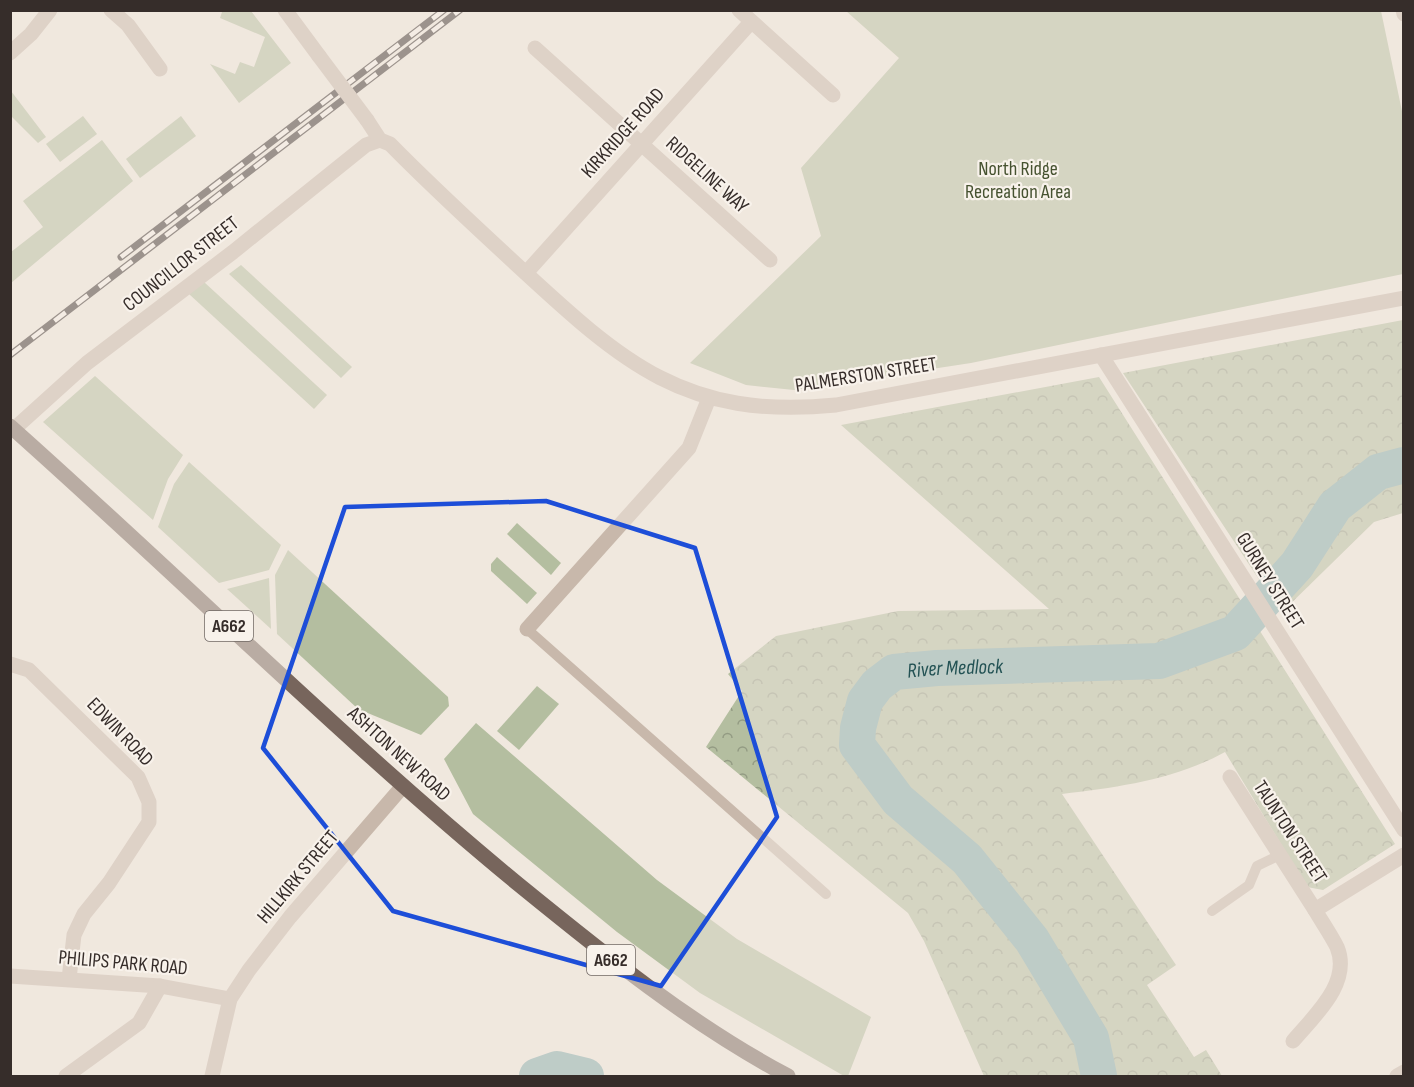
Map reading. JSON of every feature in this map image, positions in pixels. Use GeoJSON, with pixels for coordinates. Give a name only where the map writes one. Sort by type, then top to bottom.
{"type":"FeatureCollection","features":[{"type":"Feature","properties":{"kind":"main road","name":"ASHTON NEW ROAD"},"geometry":{"type":"LineString","coordinates":[[12,428],[403,786],[622,969],[704,1026],[788,1077]]}},
{"type":"Feature","properties":{"kind":"street"},"geometry":{"type":"LineString","coordinates":[[10,53],[31,34],[50,10]]}},
{"type":"Feature","properties":{"kind":"street"},"geometry":{"type":"LineString","coordinates":[[111,10],[128,25],[160,69]]}},
{"type":"Feature","properties":{"kind":"street","name":"PALMERSTON STREET"},"geometry":{"type":"LineString","coordinates":[[285,10],[368,120],[380,140],[390,144],[584,327],[623,357],[663,381],[709,398],[749,407],[800,408],[836,405],[1404,298]]}},
{"type":"Feature","properties":{"kind":"street"},"geometry":{"type":"LineString","coordinates":[[739,10],[833,95]]}},
{"type":"Feature","properties":{"kind":"street","name":"KIRKRIDGE ROAD"},"geometry":{"type":"LineString","coordinates":[[526,273],[751,22]]}},
{"type":"Feature","properties":{"kind":"street","name":"RIDGELINE WAY"},"geometry":{"type":"LineString","coordinates":[[535,48],[770,260]]}},
{"type":"Feature","properties":{"kind":"street","name":"COUNCILLOR STREET"},"geometry":{"type":"LineString","coordinates":[[12,428],[87,363],[233,252],[366,145],[380,140]]}},
{"type":"Feature","properties":{"kind":"street","name":"GURNEY STREET"},"geometry":{"type":"LineString","coordinates":[[1101,355],[1277,633],[1403,826]]}},
{"type":"Feature","properties":{"kind":"street"},"geometry":{"type":"LineString","coordinates":[[527,629],[689,448],[709,398]]}},
{"type":"Feature","properties":{"kind":"street","name":"EDWIN ROAD"},"geometry":{"type":"LineString","coordinates":[[10,664],[28,670],[138,777],[149,802],[149,822],[109,883],[84,914],[74,935],[69,979]]}},
{"type":"Feature","properties":{"kind":"street","name":"TAUNTON STREET"},"geometry":{"type":"LineString","coordinates":[[1230,777],[1315,910],[1337,947],[1341,960],[1340,977],[1331,994],[1293,1041]]}},
{"type":"Feature","properties":{"kind":"street","name":"HILLKIRK STREET"},"geometry":{"type":"LineString","coordinates":[[230,999],[290,917],[403,786]]}},
{"type":"Feature","properties":{"kind":"street"},"geometry":{"type":"LineString","coordinates":[[1315,910],[1404,855]]}},
{"type":"Feature","properties":{"kind":"street","name":"PHILIPS PARK ROAD"},"geometry":{"type":"LineString","coordinates":[[10,976],[160,986],[230,999]]}},
{"type":"Feature","properties":{"kind":"street"},"geometry":{"type":"LineString","coordinates":[[66,1077],[139,1023],[160,986]]}},
{"type":"Feature","properties":{"kind":"street"},"geometry":{"type":"LineString","coordinates":[[212,1077],[230,999]]}},
{"type":"Feature","properties":{"kind":"street"},"geometry":{"type":"LineString","coordinates":[[1396,1077],[1404,1072]]}},
{"type":"Feature","properties":{"kind":"lane"},"geometry":{"type":"LineString","coordinates":[[527,629],[826,894]]}},
{"type":"Feature","properties":{"kind":"lane"},"geometry":{"type":"LineString","coordinates":[[1212,911],[1249,885],[1257,866],[1280,855]]}},
{"type":"Feature","properties":{"kind":"highlighted area"},"geometry":{"type":"Polygon","coordinates":[[[546,501],[695,548],[777,817],[661,986],[393,911],[263,748],[345,507],[546,501]]]}},
{"type":"Feature","properties":{"kind":"green space"},"geometry":{"type":"Polygon","coordinates":[[[219,10],[251,11],[291,63],[239,103],[210,64],[235,74],[240,62],[254,67],[265,37],[220,18],[222,12],[219,10]]]}},
{"type":"Feature","properties":{"kind":"green space","name":"North Ridge Recreation Area"},"geometry":{"type":"Polygon","coordinates":[[[846,11],[1381,11],[1403,116],[1403,274],[971,363],[794,390],[746,385],[690,363],[821,236],[801,168],[899,58],[846,11]]]}},
{"type":"Feature","properties":{"kind":"green space"},"geometry":{"type":"Polygon","coordinates":[[[11,91],[46,137],[38,143],[11,116],[11,91]]]}},
{"type":"Feature","properties":{"kind":"green space"},"geometry":{"type":"Polygon","coordinates":[[[83,116],[97,134],[60,162],[46,144],[83,116]]]}},
{"type":"Feature","properties":{"kind":"green space"},"geometry":{"type":"Polygon","coordinates":[[[181,116],[196,136],[140,178],[126,159],[181,116]]]}},
{"type":"Feature","properties":{"kind":"green space"},"geometry":{"type":"Polygon","coordinates":[[[102,140],[133,181],[11,283],[11,252],[43,227],[23,201],[102,140]]]}},
{"type":"Feature","properties":{"kind":"green space"},"geometry":{"type":"Polygon","coordinates":[[[241,265],[352,367],[341,378],[229,274],[241,265]]]}},
{"type":"Feature","properties":{"kind":"green space"},"geometry":{"type":"Polygon","coordinates":[[[204,282],[327,395],[314,409],[189,294],[204,282]]]}},
{"type":"Feature","properties":{"kind":"green space"},"geometry":{"type":"Polygon","coordinates":[[[1403,320],[1403,513],[1374,522],[1281,613],[1123,373],[1403,320]]]}},
{"type":"Feature","properties":{"kind":"green space"},"geometry":{"type":"Polygon","coordinates":[[[95,376],[183,455],[168,479],[153,520],[43,422],[95,376]]]}},
{"type":"Feature","properties":{"kind":"green space"},"geometry":{"type":"Polygon","coordinates":[[[1099,377],[1395,844],[1323,890],[1307,887],[1225,752],[1206,762],[1166,776],[1125,785],[1062,794],[1176,965],[1147,985],[1194,1057],[1206,1050],[1222,1076],[984,1076],[924,941],[908,913],[706,747],[742,691],[728,674],[776,636],[898,611],[1049,609],[841,425],[1099,377]]]}},
{"type":"Feature","properties":{"kind":"green space"},"geometry":{"type":"Polygon","coordinates":[[[189,462],[281,545],[269,570],[219,583],[158,527],[174,484],[189,462]]]}},
{"type":"Feature","properties":{"kind":"green space"},"geometry":{"type":"Polygon","coordinates":[[[517,523],[561,563],[551,575],[507,534],[517,523]]]}},
{"type":"Feature","properties":{"kind":"green space"},"geometry":{"type":"Polygon","coordinates":[[[288,550],[448,697],[449,706],[421,735],[358,709],[277,634],[275,575],[288,550]]]}},
{"type":"Feature","properties":{"kind":"green space"},"geometry":{"type":"Polygon","coordinates":[[[497,557],[537,593],[527,604],[491,571],[491,564],[497,557]]]}},
{"type":"Feature","properties":{"kind":"green space"},"geometry":{"type":"Polygon","coordinates":[[[269,578],[271,629],[227,589],[269,578]]]}},
{"type":"Feature","properties":{"kind":"green space"},"geometry":{"type":"Polygon","coordinates":[[[537,686],[559,704],[519,750],[497,731],[537,686]]]}},
{"type":"Feature","properties":{"kind":"green space"},"geometry":{"type":"Polygon","coordinates":[[[476,723],[657,880],[737,939],[871,1017],[848,1076],[844,1076],[700,993],[617,932],[473,814],[444,759],[476,723]]]}},
{"type":"Feature","properties":{"kind":"waterway","name":"River Medlock"},"geometry":{"type":"LineString","coordinates":[[1099,1076],[1091,1038],[1032,940],[967,859],[898,800],[857,745],[858,728],[865,701],[877,685],[894,672],[937,668],[1159,661],[1235,633],[1297,565],[1335,506],[1378,472],[1404,465]]}},
{"type":"Feature","properties":{"kind":"waterway","name":"River Medlock"},"geometry":{"type":"LineString","coordinates":[[537,1076],[557,1069],[586,1076]]}},
{"type":"Feature","properties":{"kind":"railway"},"geometry":{"type":"LineString","coordinates":[[121,257],[444,10]]}},
{"type":"Feature","properties":{"kind":"railway"},"geometry":{"type":"LineString","coordinates":[[10,355],[460,10]]}}]}
